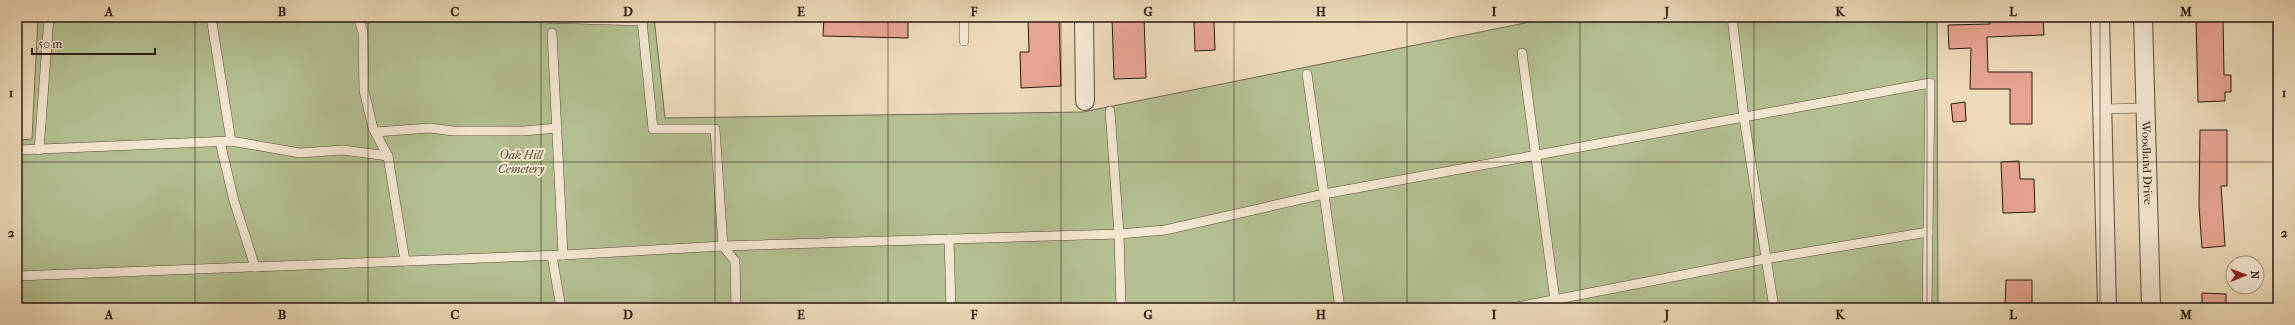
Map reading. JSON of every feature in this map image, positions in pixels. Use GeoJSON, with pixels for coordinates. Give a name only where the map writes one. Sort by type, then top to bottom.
{"type":"FeatureCollection","features":[{"type":"Feature","properties":{"kind":"street"},"geometry":{"type":"LineString","coordinates":[[1084,17],[1085,101]]}},
{"type":"Feature","properties":{"kind":"street"},"geometry":{"type":"LineString","coordinates":[[2100,17],[2107,308]]}},
{"type":"Feature","properties":{"kind":"street","name":"Woodland Drive"},"geometry":{"type":"LineString","coordinates":[[2143,17],[2151,308]]}},
{"type":"Feature","properties":{"kind":"lane"},"geometry":{"type":"LineString","coordinates":[[39,150],[49,17]]}},
{"type":"Feature","properties":{"kind":"lane"},"geometry":{"type":"LineString","coordinates":[[211,17],[231,141]]}},
{"type":"Feature","properties":{"kind":"lane"},"geometry":{"type":"LineString","coordinates":[[358,17],[363,32],[364,91],[375,132],[388,156],[405,261]]}},
{"type":"Feature","properties":{"kind":"lane"},"geometry":{"type":"LineString","coordinates":[[505,17],[642,21],[653,129],[715,129],[724,246],[735,261],[736,308]]}},
{"type":"Feature","properties":{"kind":"lane"},"geometry":{"type":"LineString","coordinates":[[964,17],[964,41]]}},
{"type":"Feature","properties":{"kind":"lane"},"geometry":{"type":"LineString","coordinates":[[1732,17],[1744,118],[1765,259],[1774,308]]}},
{"type":"Feature","properties":{"kind":"lane"},"geometry":{"type":"LineString","coordinates":[[552,33],[563,255]]}},
{"type":"Feature","properties":{"kind":"lane"},"geometry":{"type":"LineString","coordinates":[[1522,53],[1537,156],[1555,304]]}},
{"type":"Feature","properties":{"kind":"lane"},"geometry":{"type":"LineString","coordinates":[[1307,74],[1340,308]]}},
{"type":"Feature","properties":{"kind":"lane"},"geometry":{"type":"LineString","coordinates":[[17,276],[552,256],[724,246],[1119,234],[1165,230],[1324,194],[1930,83],[1927,308]]}},
{"type":"Feature","properties":{"kind":"lane"},"geometry":{"type":"LineString","coordinates":[[2102,109],[2146,108]]}},
{"type":"Feature","properties":{"kind":"lane"},"geometry":{"type":"LineString","coordinates":[[1110,111],[1119,234],[1121,308]]}},
{"type":"Feature","properties":{"kind":"lane"},"geometry":{"type":"LineString","coordinates":[[375,132],[430,128],[453,131],[524,131],[557,128]]}},
{"type":"Feature","properties":{"kind":"lane"},"geometry":{"type":"LineString","coordinates":[[17,150],[231,141],[300,153],[343,150],[388,156]]}},
{"type":"Feature","properties":{"kind":"lane"},"geometry":{"type":"LineString","coordinates":[[220,142],[234,201],[256,267]]}},
{"type":"Feature","properties":{"kind":"lane"},"geometry":{"type":"LineString","coordinates":[[1512,308],[1555,304],[1765,259],[1928,232]]}},
{"type":"Feature","properties":{"kind":"lane"},"geometry":{"type":"LineString","coordinates":[[949,239],[951,308]]}},
{"type":"Feature","properties":{"kind":"lane"},"geometry":{"type":"LineString","coordinates":[[552,256],[561,308]]}},
{"type":"Feature","properties":{"kind":"green space","name":"Oak Hill Cemetery"},"geometry":{"type":"Polygon","coordinates":[[[38,17],[654,17],[665,118],[1083,112],[1555,17],[1937,17],[1938,308],[17,308],[17,140],[32,139],[38,17]]]}},
{"type":"Feature","properties":{"kind":"building"},"geometry":{"type":"Polygon","coordinates":[[[824,17],[908,18],[908,38],[823,36],[824,17]]]}},
{"type":"Feature","properties":{"kind":"building"},"geometry":{"type":"Polygon","coordinates":[[[1028,17],[1059,17],[1061,86],[1021,88],[1020,52],[1029,52],[1028,17]]]}},
{"type":"Feature","properties":{"kind":"building"},"geometry":{"type":"Polygon","coordinates":[[[1112,17],[1144,17],[1146,78],[1114,79],[1112,17]]]}},
{"type":"Feature","properties":{"kind":"building"},"geometry":{"type":"Polygon","coordinates":[[[2043,17],[2044,35],[1987,37],[1988,72],[2032,72],[2032,124],[2010,124],[2010,89],[1970,89],[1971,48],[1949,49],[1948,25],[1990,24],[1989,19],[2043,17]]]}},
{"type":"Feature","properties":{"kind":"building"},"geometry":{"type":"Polygon","coordinates":[[[2196,17],[2223,17],[2224,75],[2231,75],[2231,92],[2225,92],[2225,101],[2198,102],[2196,17]]]}},
{"type":"Feature","properties":{"kind":"building"},"geometry":{"type":"Polygon","coordinates":[[[1214,21],[1215,50],[1195,51],[1194,22],[1214,21]]]}},
{"type":"Feature","properties":{"kind":"building"},"geometry":{"type":"Polygon","coordinates":[[[1965,102],[1966,121],[1953,122],[1951,104],[1965,102]]]}},
{"type":"Feature","properties":{"kind":"building"},"geometry":{"type":"Polygon","coordinates":[[[2200,130],[2227,130],[2227,186],[2221,186],[2225,246],[2202,248],[2199,206],[2200,130]]]}},
{"type":"Feature","properties":{"kind":"building"},"geometry":{"type":"Polygon","coordinates":[[[2019,161],[2020,179],[2034,179],[2035,212],[2003,213],[2001,162],[2019,161]]]}},
{"type":"Feature","properties":{"kind":"building"},"geometry":{"type":"Polygon","coordinates":[[[2006,280],[2032,280],[2032,308],[2005,308],[2006,280]]]}},
{"type":"Feature","properties":{"kind":"building"},"geometry":{"type":"Polygon","coordinates":[[[2202,293],[2226,295],[2226,308],[2202,308],[2202,293]]]}}]}
